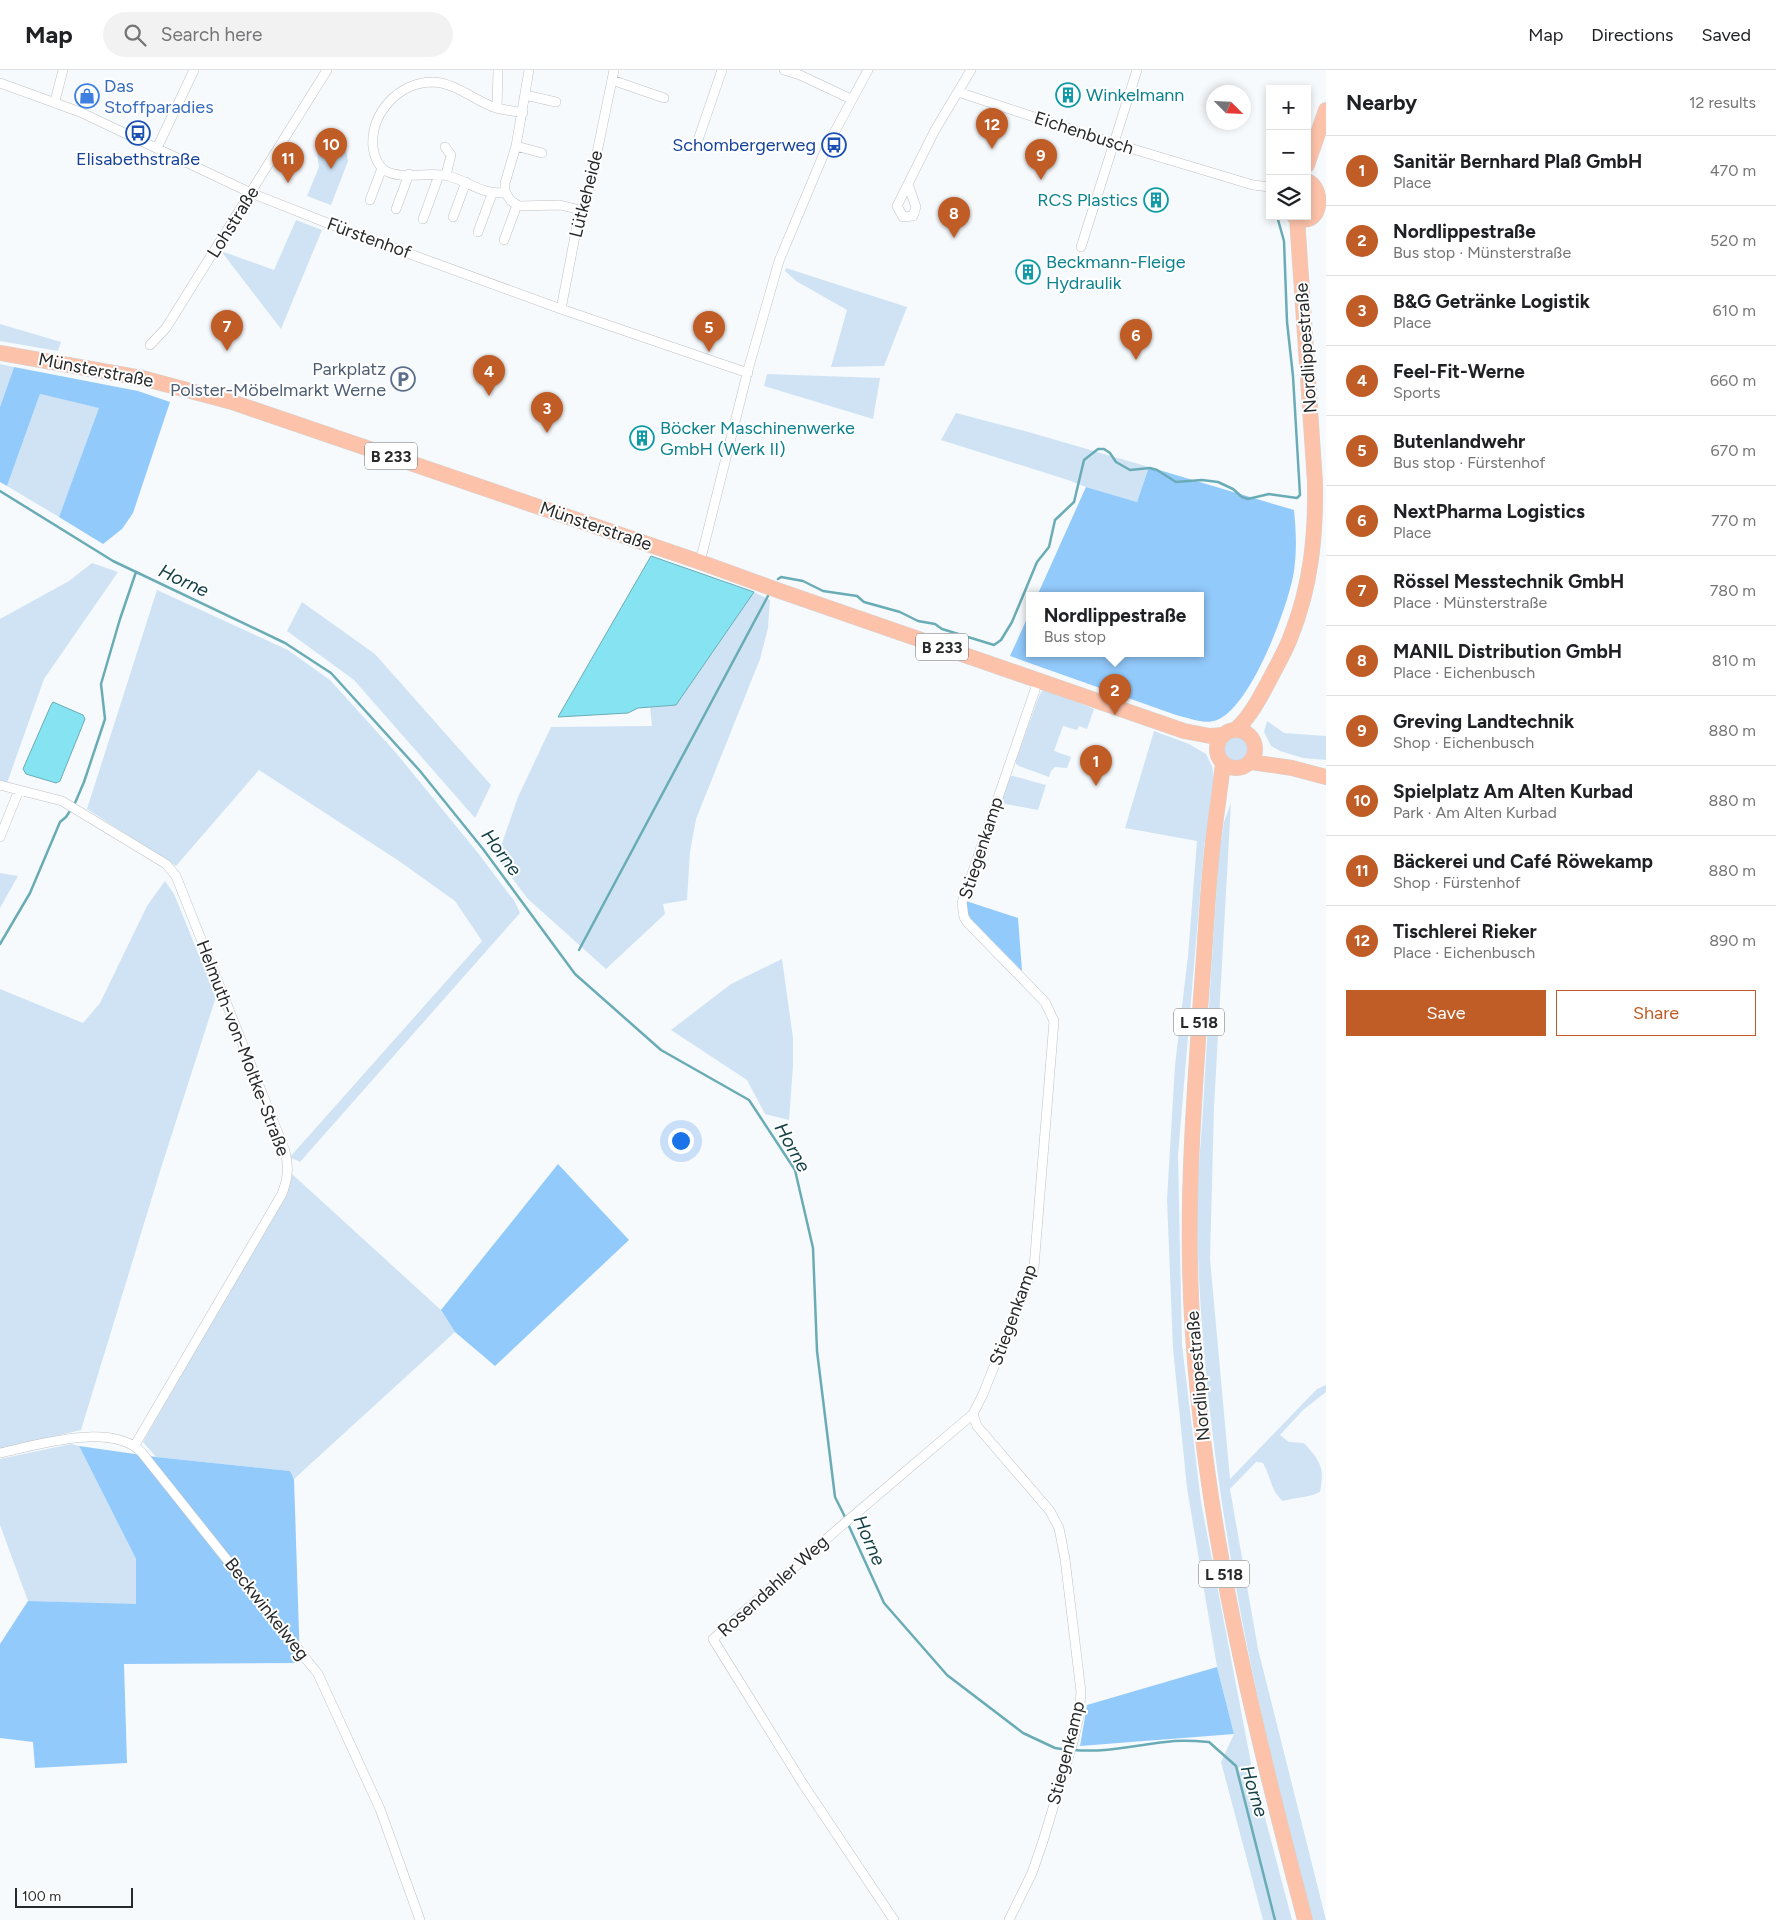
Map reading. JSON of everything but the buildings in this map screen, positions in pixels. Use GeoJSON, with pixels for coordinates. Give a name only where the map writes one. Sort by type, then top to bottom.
{"type":"FeatureCollection","features":[{"type":"Feature","properties":{"kind":"main road","name":"Nordlippestraße"},"geometry":{"type":"LineString","coordinates":[[1311,156],[1326,110]]}},
{"type":"Feature","properties":{"kind":"main road","name":"Nordlippestraße"},"geometry":{"type":"LineString","coordinates":[[1311,217],[1317,216],[1322,211],[1324,204],[1322,190],[1312,183],[1315,146]]}},
{"type":"Feature","properties":{"kind":"main road","name":"Nordlippestraße"},"geometry":{"type":"LineString","coordinates":[[1229,733],[1246,719],[1264,691],[1291,637],[1305,593],[1313,551],[1316,516],[1315,482],[1301,266],[1300,220]]}},
{"type":"Feature","properties":{"kind":"main road","name":"Münsterstraße"},"geometry":{"type":"LineString","coordinates":[[0,353],[142,378],[232,402],[1184,730],[1210,736],[1229,733]]}},
{"type":"Feature","properties":{"kind":"main road","name":"Nordlippestraße"},"geometry":{"type":"LineString","coordinates":[[1254,742],[1253,722],[1264,691]]}},
{"type":"Feature","properties":{"kind":"main road","name":"Münsterstraße"},"geometry":{"type":"LineString","coordinates":[[1184,730],[1220,757]]}},
{"type":"Feature","properties":{"kind":"main road"},"geometry":{"type":"LineString","coordinates":[[1292,768],[1261,752],[1245,732],[1229,733],[1218,743],[1220,757],[1232,768],[1244,766],[1292,768],[1326,777]]}},
{"type":"Feature","properties":{"kind":"main road"},"geometry":{"type":"LineString","coordinates":[[1244,766],[1255,753],[1254,742]]}},
{"type":"Feature","properties":{"kind":"main road","name":"Nordlippestraße"},"geometry":{"type":"LineString","coordinates":[[1220,757],[1198,1044],[1191,1164],[1190,1268],[1193,1334],[1203,1440],[1218,1542],[1241,1661],[1265,1769],[1305,1920]]}},
{"type":"Feature","properties":{"kind":"main road","name":"Nordlippestraße"},"geometry":{"type":"LineString","coordinates":[[1216,822],[1230,781],[1244,766]]}},
{"type":"Feature","properties":{"kind":"street"},"geometry":{"type":"LineString","coordinates":[[55,102],[63,70]]}},
{"type":"Feature","properties":{"kind":"street"},"geometry":{"type":"LineString","coordinates":[[158,148],[194,70]]}},
{"type":"Feature","properties":{"kind":"street","name":"Lohstraße"},"geometry":{"type":"LineString","coordinates":[[150,345],[166,328],[327,70]]}},
{"type":"Feature","properties":{"kind":"street"},"geometry":{"type":"LineString","coordinates":[[497,108],[498,70]]}},
{"type":"Feature","properties":{"kind":"street"},"geometry":{"type":"LineString","coordinates":[[529,70],[516,146],[505,183],[505,192],[510,201],[516,205],[529,207],[560,205],[580,210]]}},
{"type":"Feature","properties":{"kind":"street","name":"Lütkeheide"},"geometry":{"type":"LineString","coordinates":[[561,308],[580,210],[587,201],[614,70]]}},
{"type":"Feature","properties":{"kind":"street"},"geometry":{"type":"LineString","coordinates":[[698,140],[722,70]]}},
{"type":"Feature","properties":{"kind":"street"},"geometry":{"type":"LineString","coordinates":[[784,70],[800,75],[851,100]]}},
{"type":"Feature","properties":{"kind":"street"},"geometry":{"type":"LineString","coordinates":[[700,562],[748,372],[779,261],[827,146],[868,70]]}},
{"type":"Feature","properties":{"kind":"street"},"geometry":{"type":"LineString","coordinates":[[908,184],[935,130],[971,70]]}},
{"type":"Feature","properties":{"kind":"street"},"geometry":{"type":"LineString","coordinates":[[1081,247],[1137,70]]}},
{"type":"Feature","properties":{"kind":"street"},"geometry":{"type":"LineString","coordinates":[[612,80],[664,98]]}},
{"type":"Feature","properties":{"kind":"street","name":"Fürstenhof"},"geometry":{"type":"LineString","coordinates":[[0,82],[55,102],[158,148],[251,193],[355,234],[561,308],[748,372]]}},
{"type":"Feature","properties":{"kind":"street"},"geometry":{"type":"LineString","coordinates":[[505,192],[492,194],[466,182],[442,175],[395,174],[382,168],[375,157],[373,149],[375,126],[385,107],[404,90],[420,84],[442,83],[497,108],[522,113]]}},
{"type":"Feature","properties":{"kind":"street","name":"Eichenbusch"},"geometry":{"type":"LineString","coordinates":[[958,92],[1113,143],[1253,185],[1266,187]]}},
{"type":"Feature","properties":{"kind":"street"},"geometry":{"type":"LineString","coordinates":[[526,95],[556,102]]}},
{"type":"Feature","properties":{"kind":"street"},"geometry":{"type":"LineString","coordinates":[[516,146],[542,153]]}},
{"type":"Feature","properties":{"kind":"street"},"geometry":{"type":"LineString","coordinates":[[423,219],[451,156],[445,148]]}},
{"type":"Feature","properties":{"kind":"street"},"geometry":{"type":"LineString","coordinates":[[370,200],[382,168]]}},
{"type":"Feature","properties":{"kind":"street"},"geometry":{"type":"LineString","coordinates":[[396,209],[409,174]]}},
{"type":"Feature","properties":{"kind":"street"},"geometry":{"type":"LineString","coordinates":[[453,217],[466,182]]}},
{"type":"Feature","properties":{"kind":"street","name":"Eichenbusch"},"geometry":{"type":"LineString","coordinates":[[1253,185],[1266,192]]}},
{"type":"Feature","properties":{"kind":"street"},"geometry":{"type":"LineString","coordinates":[[478,232],[492,194]]}},
{"type":"Feature","properties":{"kind":"street"},"geometry":{"type":"LineString","coordinates":[[504,240],[516,205]]}},
{"type":"Feature","properties":{"kind":"street","name":"Stiegenkamp"},"geometry":{"type":"LineString","coordinates":[[1009,1920],[1032,1873],[1044,1841],[1073,1742],[1079,1716],[1081,1692],[1065,1559],[1059,1528],[1050,1511],[984,1436],[974,1420],[973,1414],[983,1394],[1034,1266],[1054,1021],[1045,1002],[967,922],[962,910],[962,903],[1038,681]]}},
{"type":"Feature","properties":{"kind":"street","name":"Helmuth-von-Moltke-Straße"},"geometry":{"type":"LineString","coordinates":[[0,785],[62,801],[166,864],[176,876],[285,1150],[288,1163],[287,1183],[282,1194],[135,1446]]}},
{"type":"Feature","properties":{"kind":"street"},"geometry":{"type":"LineString","coordinates":[[0,837],[19,790]]}},
{"type":"Feature","properties":{"kind":"street","name":"Rosendahler Weg"},"geometry":{"type":"LineString","coordinates":[[894,1920],[803,1784],[713,1639],[840,1527],[973,1414]]}},
{"type":"Feature","properties":{"kind":"street"},"geometry":{"type":"LineString","coordinates":[[0,1453],[82,1436],[119,1441],[135,1446]]}},
{"type":"Feature","properties":{"kind":"street","name":"Beckwinkelweg"},"geometry":{"type":"LineString","coordinates":[[135,1446],[318,1674],[380,1809],[420,1920]]}},
{"type":"Feature","properties":{"kind":"shaded area"},"geometry":{"type":"Polygon","coordinates":[[[327,137],[346,149],[348,161],[331,205],[307,196],[319,167],[317,153],[327,137]]]}},
{"type":"Feature","properties":{"kind":"shaded area"},"geometry":{"type":"Polygon","coordinates":[[[296,220],[322,230],[281,329],[221,251],[274,270],[296,220]]]}},
{"type":"Feature","properties":{"kind":"shaded area"},"geometry":{"type":"Polygon","coordinates":[[[786,268],[907,307],[884,366],[831,367],[847,310],[796,281],[785,271],[786,268]]]}},
{"type":"Feature","properties":{"kind":"shaded area"},"geometry":{"type":"Polygon","coordinates":[[[0,324],[61,342],[58,351],[0,341],[0,324]]]}},
{"type":"Feature","properties":{"kind":"shaded area"},"geometry":{"type":"Polygon","coordinates":[[[0,364],[14,367],[0,407],[0,364]]]}},
{"type":"Feature","properties":{"kind":"shaded area"},"geometry":{"type":"Polygon","coordinates":[[[14,367],[138,391],[170,402],[133,513],[122,529],[103,544],[59,517],[99,408],[40,394],[7,486],[0,482],[0,407],[14,367]]]}},
{"type":"Feature","properties":{"kind":"shaded area"},"geometry":{"type":"Polygon","coordinates":[[[767,374],[880,378],[873,419],[764,386],[767,374]]]}},
{"type":"Feature","properties":{"kind":"shaded area"},"geometry":{"type":"Polygon","coordinates":[[[40,394],[100,408],[59,517],[7,486],[40,394]]]}},
{"type":"Feature","properties":{"kind":"shaded area"},"geometry":{"type":"Polygon","coordinates":[[[956,413],[1149,467],[1137,502],[941,440],[956,413]]]}},
{"type":"Feature","properties":{"kind":"shaded area"},"geometry":{"type":"Polygon","coordinates":[[[1149,467],[1294,510],[1296,555],[1291,587],[1285,607],[1266,653],[1243,696],[1230,711],[1217,720],[1207,722],[1176,715],[1010,656],[1026,621],[1026,657],[1204,657],[1204,592],[1039,592],[1086,487],[1137,502],[1149,467]]]}},
{"type":"Feature","properties":{"kind":"shaded area"},"geometry":{"type":"Polygon","coordinates":[[[651,556],[754,592],[676,705],[638,708],[628,713],[558,717],[651,556]]]}},
{"type":"Feature","properties":{"kind":"shaded area"},"geometry":{"type":"Polygon","coordinates":[[[92,563],[118,572],[44,679],[7,783],[0,781],[0,619],[69,581],[92,563]]]}},
{"type":"Feature","properties":{"kind":"shaded area"},"geometry":{"type":"Polygon","coordinates":[[[157,590],[288,650],[330,680],[397,754],[478,853],[515,902],[520,913],[300,1162],[290,1157],[482,941],[455,901],[399,861],[259,770],[176,866],[87,809],[157,590]]]}},
{"type":"Feature","properties":{"kind":"shaded area"},"geometry":{"type":"Polygon","coordinates":[[[754,592],[770,600],[768,628],[760,659],[696,819],[690,852],[687,900],[663,904],[665,914],[606,969],[528,899],[497,858],[518,797],[551,727],[652,726],[650,707],[676,705],[754,592]]]}},
{"type":"Feature","properties":{"kind":"shaded area"},"geometry":{"type":"Polygon","coordinates":[[[302,602],[375,654],[491,785],[475,818],[354,680],[287,631],[302,602]]]}},
{"type":"Feature","properties":{"kind":"shaded area"},"geometry":{"type":"Polygon","coordinates":[[[1046,690],[1094,709],[1087,729],[1079,726],[1077,730],[1063,726],[1054,751],[1071,757],[1067,768],[1055,767],[1049,777],[1016,764],[1039,696],[1042,691],[1046,690]]]}},
{"type":"Feature","properties":{"kind":"shaded area"},"geometry":{"type":"Polygon","coordinates":[[[53,702],[83,715],[85,719],[60,781],[56,783],[26,774],[23,769],[53,702]]]}},
{"type":"Feature","properties":{"kind":"shaded area"},"geometry":{"type":"Polygon","coordinates":[[[1267,721],[1284,733],[1326,736],[1326,760],[1303,758],[1280,751],[1271,746],[1264,732],[1267,721]]]}},
{"type":"Feature","properties":{"kind":"shaded area"},"geometry":{"type":"Polygon","coordinates":[[[1154,731],[1189,744],[1206,754],[1212,766],[1214,778],[1204,847],[1178,1155],[1182,1345],[1201,1502],[1252,1768],[1292,1920],[1263,1920],[1221,1762],[1234,1734],[1217,1667],[1187,1488],[1173,1349],[1167,1199],[1175,1065],[1188,956],[1197,841],[1125,828],[1154,731]]]}},
{"type":"Feature","properties":{"kind":"shaded area"},"geometry":{"type":"Polygon","coordinates":[[[1237,735],[1248,739],[1252,750],[1248,761],[1237,765],[1226,761],[1222,750],[1226,739],[1237,735]]]}},
{"type":"Feature","properties":{"kind":"shaded area"},"geometry":{"type":"Polygon","coordinates":[[[1013,776],[1046,785],[1038,810],[1000,803],[1009,777],[1013,776]]]}},
{"type":"Feature","properties":{"kind":"shaded area"},"geometry":{"type":"Polygon","coordinates":[[[1231,803],[1214,1107],[1210,1259],[1230,1479],[1317,1389],[1326,1385],[1326,1392],[1303,1410],[1280,1435],[1289,1442],[1304,1443],[1314,1455],[1320,1465],[1322,1476],[1320,1492],[1283,1501],[1276,1493],[1263,1463],[1256,1462],[1230,1489],[1258,1649],[1326,1920],[1313,1920],[1290,1835],[1251,1663],[1220,1490],[1201,1315],[1197,1227],[1198,1182],[1219,854],[1224,822],[1231,803]]]}},
{"type":"Feature","properties":{"kind":"shaded area"},"geometry":{"type":"Polygon","coordinates":[[[0,873],[18,876],[0,908],[0,873]]]}},
{"type":"Feature","properties":{"kind":"shaded area"},"geometry":{"type":"Polygon","coordinates":[[[165,881],[174,894],[216,997],[161,1168],[81,1430],[0,1449],[0,989],[83,1023],[100,1003],[147,906],[165,881]]]}},
{"type":"Feature","properties":{"kind":"shaded area"},"geometry":{"type":"Polygon","coordinates":[[[966,901],[1018,918],[1022,971],[971,919],[966,910],[966,901]]]}},
{"type":"Feature","properties":{"kind":"shaded area"},"geometry":{"type":"Polygon","coordinates":[[[782,959],[793,1038],[789,1120],[765,1114],[747,1080],[671,1030],[731,984],[782,959]]]}},
{"type":"Feature","properties":{"kind":"shaded area"},"geometry":{"type":"Polygon","coordinates":[[[558,1164],[629,1240],[495,1366],[455,1332],[441,1310],[558,1164]]]}},
{"type":"Feature","properties":{"kind":"shaded area"},"geometry":{"type":"Polygon","coordinates":[[[292,1174],[441,1310],[455,1332],[294,1479],[290,1471],[156,1457],[143,1442],[289,1187],[292,1174]]]}},
{"type":"Feature","properties":{"kind":"shaded area"},"geometry":{"type":"Polygon","coordinates":[[[71,1444],[79,1446],[136,1559],[136,1605],[28,1601],[0,1525],[0,1459],[71,1444]]]}},
{"type":"Feature","properties":{"kind":"shaded area"},"geometry":{"type":"Polygon","coordinates":[[[79,1446],[156,1457],[290,1471],[294,1479],[300,1663],[124,1664],[127,1763],[35,1768],[33,1742],[0,1738],[0,1644],[28,1601],[136,1604],[136,1559],[79,1446]]]}},
{"type":"Feature","properties":{"kind":"shaded area"},"geometry":{"type":"Polygon","coordinates":[[[1217,1667],[1234,1734],[1080,1746],[1087,1705],[1217,1667]]]}},
{"type":"Feature","properties":{"kind":"waterway"},"geometry":{"type":"LineString","coordinates":[[778,579],[781,577],[803,581],[823,591],[857,596],[864,602],[900,612],[918,621],[935,624],[942,629],[994,645],[1001,640],[1012,622],[1037,562],[1049,547],[1055,520],[1074,502],[1084,460],[1098,449],[1104,449],[1110,453],[1116,462],[1130,470],[1150,468],[1157,470],[1176,482],[1202,480],[1218,482],[1248,499],[1269,494],[1297,498],[1300,495],[1293,376],[1287,322],[1284,241],[1278,220]]}},
{"type":"Feature","properties":{"kind":"waterway","name":"Horne"},"geometry":{"type":"LineString","coordinates":[[0,491],[113,561],[285,643],[331,673],[420,771],[483,849],[575,974],[661,1050],[749,1100],[795,1170],[813,1248],[817,1351],[835,1497],[846,1519]]}},
{"type":"Feature","properties":{"kind":"waterway"},"geometry":{"type":"LineString","coordinates":[[75,803],[105,719],[101,684],[136,572]]}},
{"type":"Feature","properties":{"kind":"waterway"},"geometry":{"type":"LineString","coordinates":[[579,950],[769,594]]}},
{"type":"Feature","properties":{"kind":"waterway"},"geometry":{"type":"LineString","coordinates":[[0,944],[30,893],[60,822],[70,811]]}},
{"type":"Feature","properties":{"kind":"waterway","name":"Horne"},"geometry":{"type":"LineString","coordinates":[[848,1524],[884,1603],[947,1675],[1023,1733],[1055,1748],[1068,1750]]}},
{"type":"Feature","properties":{"kind":"waterway","name":"Horne"},"geometry":{"type":"LineString","coordinates":[[1074,1750],[1112,1749],[1178,1741],[1209,1742],[1236,1766],[1275,1920]]}},
{"type":"Feature","properties":{"kind":"place","name":"Winkelmann"},"geometry":{"type":"Point","coordinates":[1068,95]}},
{"type":"Feature","properties":{"kind":"place","name":"Das Stoffparadies"},"geometry":{"type":"Point","coordinates":[87,96]}},
{"type":"Feature","properties":{"kind":"place","name":"Elisabethstraße"},"geometry":{"type":"Point","coordinates":[138,133]}},
{"type":"Feature","properties":{"kind":"place","name":"Schombergerweg"},"geometry":{"type":"Point","coordinates":[834,145]}},
{"type":"Feature","properties":{"kind":"place","name":"Tischlerei Rieker"},"geometry":{"type":"Point","coordinates":[992,149]}},
{"type":"Feature","properties":{"kind":"place","name":"Spielplatz Am Alten Kurbad"},"geometry":{"type":"Point","coordinates":[331,169]}},
{"type":"Feature","properties":{"kind":"place","name":"Greving Landtechnik"},"geometry":{"type":"Point","coordinates":[1041,180]}},
{"type":"Feature","properties":{"kind":"place","name":"Bäckerei und Café Röwekamp"},"geometry":{"type":"Point","coordinates":[288,183]}},
{"type":"Feature","properties":{"kind":"place","name":"RCS Plastics"},"geometry":{"type":"Point","coordinates":[1156,200]}},
{"type":"Feature","properties":{"kind":"place","name":"MANIL Distribution GmbH"},"geometry":{"type":"Point","coordinates":[954,238]}},
{"type":"Feature","properties":{"kind":"place","name":"Beckmann-Fleige Hydraulik"},"geometry":{"type":"Point","coordinates":[1028,272]}},
{"type":"Feature","properties":{"kind":"place","name":"Rössel Messtechnik GmbH"},"geometry":{"type":"Point","coordinates":[227,351]}},
{"type":"Feature","properties":{"kind":"place","name":"Butenlandwehr"},"geometry":{"type":"Point","coordinates":[709,352]}},
{"type":"Feature","properties":{"kind":"place","name":"NextPharma Logistics"},"geometry":{"type":"Point","coordinates":[1136,360]}},
{"type":"Feature","properties":{"kind":"place","name":"Parkplatz Polster-Möbelmarkt Werne"},"geometry":{"type":"Point","coordinates":[403,379]}},
{"type":"Feature","properties":{"kind":"place","name":"Feel-Fit-Werne"},"geometry":{"type":"Point","coordinates":[489,396]}},
{"type":"Feature","properties":{"kind":"place","name":"B&G Getränke Logistik"},"geometry":{"type":"Point","coordinates":[547,433]}},
{"type":"Feature","properties":{"kind":"place","name":"Böcker Maschinenwerke GmbH (Werk II)"},"geometry":{"type":"Point","coordinates":[642,438]}},
{"type":"Feature","properties":{"kind":"place","name":"Nordlippestraße"},"geometry":{"type":"Point","coordinates":[1115,715]}},
{"type":"Feature","properties":{"kind":"place","name":"Sanitär Bernhard Plaß GmbH"},"geometry":{"type":"Point","coordinates":[1096,786]}}]}
